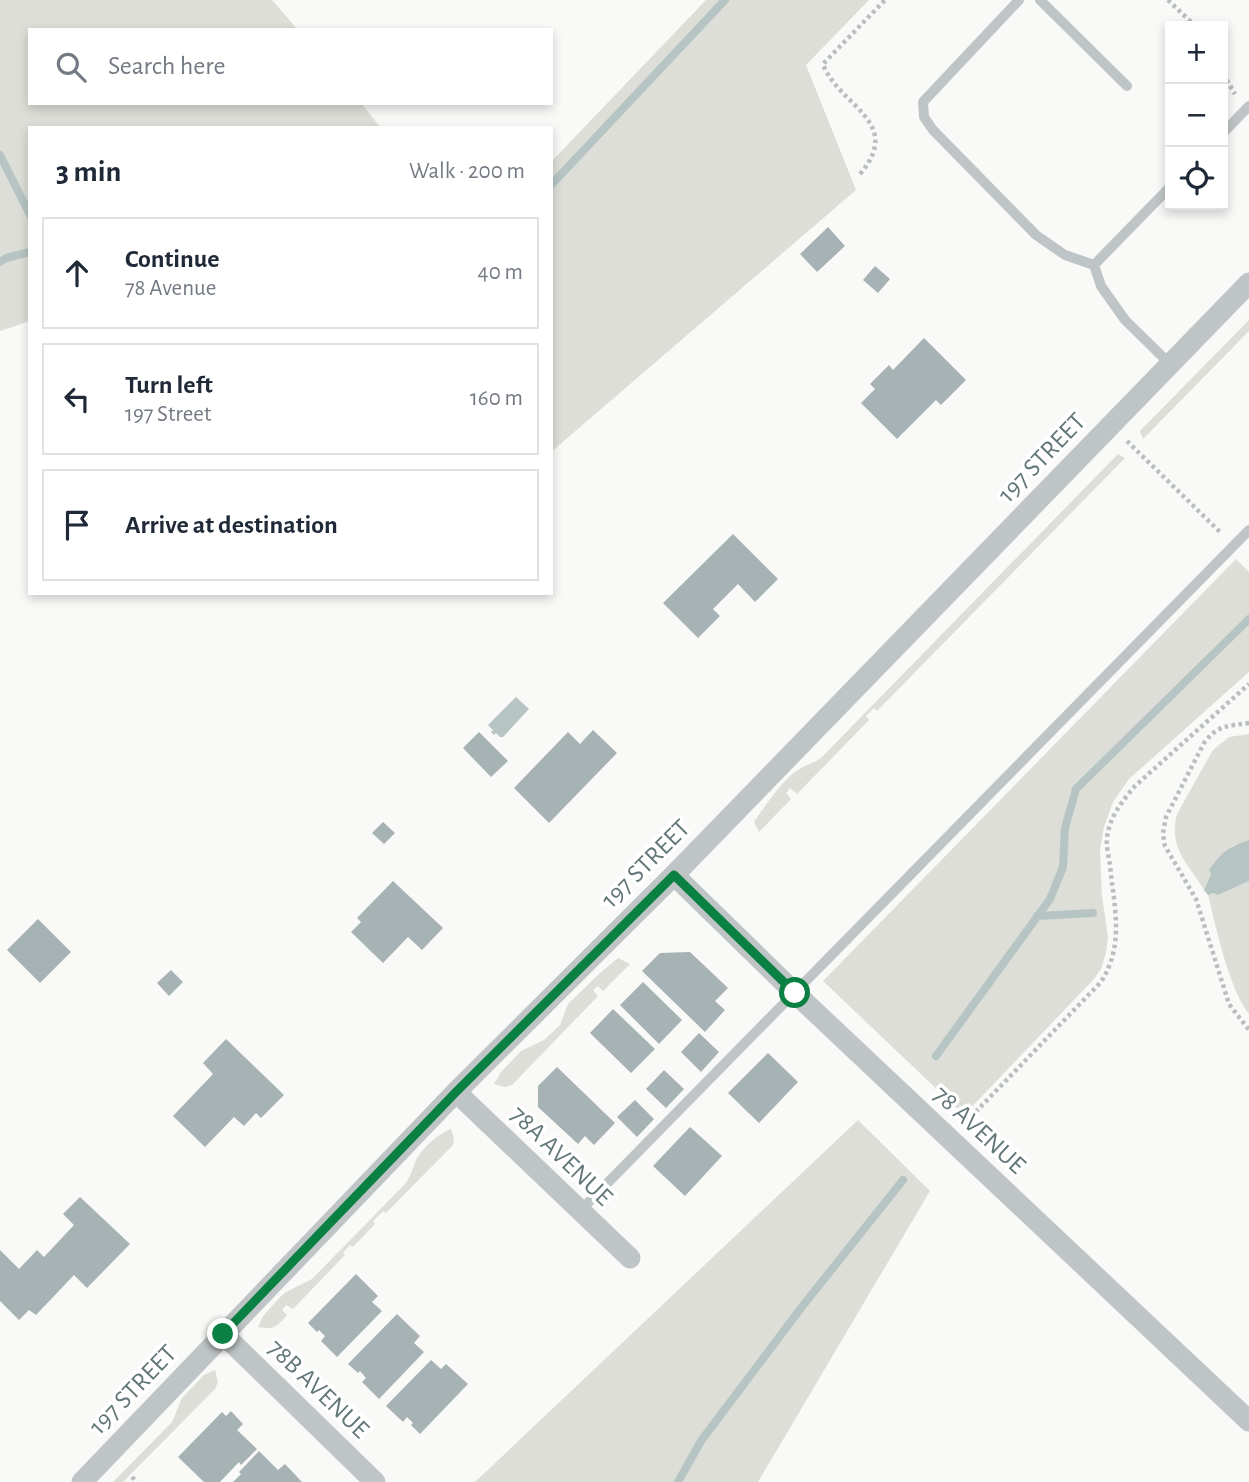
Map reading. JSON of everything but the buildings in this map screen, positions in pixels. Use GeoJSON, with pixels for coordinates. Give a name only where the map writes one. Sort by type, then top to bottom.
{"type":"FeatureCollection","features":[{"type":"Feature","properties":{"kind":"street","name":"197 STREET"},"geometry":{"type":"LineString","coordinates":[[82,1482],[456,1092],[674,875],[1249,283]]}},
{"type":"Feature","properties":{"kind":"street","name":"78 AVENUE"},"geometry":{"type":"LineString","coordinates":[[674,875],[795,993],[1249,1421]]}},
{"type":"Feature","properties":{"kind":"street","name":"78A AVENUE"},"geometry":{"type":"LineString","coordinates":[[456,1092],[630,1258]]}},
{"type":"Feature","properties":{"kind":"street","name":"78B AVENUE"},"geometry":{"type":"LineString","coordinates":[[223,1334],[375,1482]]}},
{"type":"Feature","properties":{"kind":"lane"},"geometry":{"type":"LineString","coordinates":[[1019,0],[923,102],[924,117],[933,130],[1036,235],[1065,255],[1094,265]]}},
{"type":"Feature","properties":{"kind":"lane"},"geometry":{"type":"LineString","coordinates":[[1040,0],[1127,86]]}},
{"type":"Feature","properties":{"kind":"lane"},"geometry":{"type":"LineString","coordinates":[[1228,128],[1249,106]]}},
{"type":"Feature","properties":{"kind":"lane"},"geometry":{"type":"LineString","coordinates":[[1094,265],[1165,192]]}},
{"type":"Feature","properties":{"kind":"lane"},"geometry":{"type":"LineString","coordinates":[[1094,265],[1101,286],[1125,320],[1171,365]]}},
{"type":"Feature","properties":{"kind":"lane"},"geometry":{"type":"LineString","coordinates":[[581,1210],[1249,530]]}},
{"type":"Feature","properties":{"kind":"path"},"geometry":{"type":"LineString","coordinates":[[860,174],[876,148],[871,124],[832,80],[822,64],[885,0]]}},
{"type":"Feature","properties":{"kind":"path"},"geometry":{"type":"LineString","coordinates":[[1168,0],[1190,21]]}},
{"type":"Feature","properties":{"kind":"path"},"geometry":{"type":"LineString","coordinates":[[1112,425],[1234,545]]}},
{"type":"Feature","properties":{"kind":"path"},"geometry":{"type":"LineString","coordinates":[[967,1122],[1101,982],[1109,969],[1116,938],[1107,838],[1111,821],[1122,800],[1249,684]]}},
{"type":"Feature","properties":{"kind":"path"},"geometry":{"type":"LineString","coordinates":[[1249,723],[1223,726],[1209,736],[1166,817],[1163,833],[1165,846],[1196,899],[1229,1004],[1249,1030]]}},
{"type":"Feature","properties":{"kind":"path"},"geometry":{"type":"LineString","coordinates":[[1201,727],[1209,736]]}},
{"type":"Feature","properties":{"kind":"path"},"geometry":{"type":"LineString","coordinates":[[132,1477],[137,1482]]}},
{"type":"Feature","properties":{"kind":"shaded area"},"geometry":{"type":"Polygon","coordinates":[[[0,0],[272,0],[296,28],[28,28],[28,105],[363,105],[379,126],[28,126],[28,322],[0,331],[0,0]]]}},
{"type":"Feature","properties":{"kind":"shaded area"},"geometry":{"type":"Polygon","coordinates":[[[706,0],[869,0],[806,65],[856,190],[553,450],[553,160],[706,0]]]}},
{"type":"Feature","properties":{"kind":"shaded area"},"geometry":{"type":"Polygon","coordinates":[[[1249,320],[1249,331],[1143,439],[1140,431],[1249,320]]]}},
{"type":"Feature","properties":{"kind":"shaded area"},"geometry":{"type":"Polygon","coordinates":[[[1118,454],[1125,458],[877,711],[874,708],[866,716],[869,720],[797,794],[790,788],[786,793],[791,799],[759,832],[754,822],[784,782],[799,769],[821,758],[1118,454]]]}},
{"type":"Feature","properties":{"kind":"shaded area"},"geometry":{"type":"Polygon","coordinates":[[[1236,559],[1249,572],[1249,672],[1129,779],[1113,802],[1104,827],[1100,850],[1102,896],[1108,937],[1101,969],[964,1115],[823,981],[1236,559]]]}},
{"type":"Feature","properties":{"kind":"shaded area"},"geometry":{"type":"Polygon","coordinates":[[[516,697],[529,709],[503,737],[496,733],[494,735],[488,725],[516,697]]]}},
{"type":"Feature","properties":{"kind":"shaded area"},"geometry":{"type":"Polygon","coordinates":[[[1249,734],[1249,840],[1232,846],[1211,874],[1204,890],[1177,846],[1177,814],[1213,750],[1229,737],[1249,734]]]}},
{"type":"Feature","properties":{"kind":"shaded area"},"geometry":{"type":"Polygon","coordinates":[[[1249,840],[1249,881],[1218,895],[1208,895],[1204,890],[1211,874],[1209,870],[1226,851],[1249,840]]]}},
{"type":"Feature","properties":{"kind":"shaded area"},"geometry":{"type":"Polygon","coordinates":[[[1249,881],[1249,1014],[1229,974],[1208,895],[1218,895],[1249,881]]]}},
{"type":"Feature","properties":{"kind":"shaded area"},"geometry":{"type":"Polygon","coordinates":[[[618,958],[630,964],[603,991],[598,986],[593,990],[598,996],[512,1085],[505,1087],[494,1084],[501,1072],[521,1051],[544,1040],[560,1025],[568,1004],[618,958]]]}},
{"type":"Feature","properties":{"kind":"shaded area"},"geometry":{"type":"Polygon","coordinates":[[[858,1120],[930,1191],[758,1482],[475,1482],[858,1120]]]}},
{"type":"Feature","properties":{"kind":"shaded area"},"geometry":{"type":"Polygon","coordinates":[[[451,1129],[453,1145],[386,1213],[383,1211],[373,1221],[375,1224],[353,1247],[350,1245],[343,1253],[345,1255],[293,1309],[286,1305],[282,1310],[287,1315],[275,1327],[258,1327],[263,1316],[284,1293],[312,1279],[405,1184],[425,1147],[451,1129]]]}},
{"type":"Feature","properties":{"kind":"shaded area"},"geometry":{"type":"Polygon","coordinates":[[[215,1370],[218,1382],[215,1389],[123,1482],[113,1482],[172,1422],[182,1398],[204,1375],[215,1370]]]}},
{"type":"Feature","properties":{"kind":"waterway"},"geometry":{"type":"LineString","coordinates":[[553,183],[725,0]]}},
{"type":"Feature","properties":{"kind":"waterway"},"geometry":{"type":"LineString","coordinates":[[0,155],[28,211]]}},
{"type":"Feature","properties":{"kind":"waterway"},"geometry":{"type":"LineString","coordinates":[[0,262],[28,252]]}},
{"type":"Feature","properties":{"kind":"waterway"},"geometry":{"type":"LineString","coordinates":[[936,1056],[1050,899],[1063,867],[1065,828],[1076,789],[1249,619]]}},
{"type":"Feature","properties":{"kind":"waterway"},"geometry":{"type":"LineString","coordinates":[[1037,916],[1093,913]]}},
{"type":"Feature","properties":{"kind":"waterway"},"geometry":{"type":"LineString","coordinates":[[678,1482],[701,1441],[801,1308],[903,1180]]}},
{"type":"Feature","properties":{"kind":"route"},"geometry":{"type":"LineString","coordinates":[[223,1334],[456,1092],[674,875],[795,993]]}}]}
